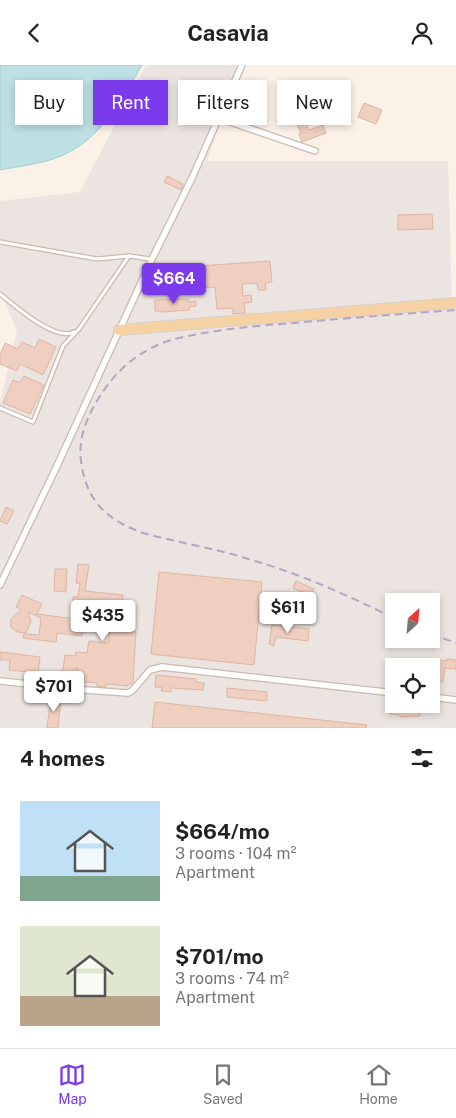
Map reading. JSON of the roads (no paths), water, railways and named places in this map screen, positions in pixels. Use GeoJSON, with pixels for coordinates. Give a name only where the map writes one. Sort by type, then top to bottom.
{"type":"FeatureCollection","features":[{"type":"Feature","properties":{"kind":"main road"},"geometry":{"type":"LineString","coordinates":[[119,330],[456,303]]}},
{"type":"Feature","properties":{"kind":"street"},"geometry":{"type":"LineString","coordinates":[[235,80],[242,65]]}},
{"type":"Feature","properties":{"kind":"street"},"geometry":{"type":"LineString","coordinates":[[0,585],[216,125]]}},
{"type":"Feature","properties":{"kind":"street"},"geometry":{"type":"LineString","coordinates":[[239,125],[315,151]]}},
{"type":"Feature","properties":{"kind":"street"},"geometry":{"type":"LineString","coordinates":[[0,681],[128,693],[132,691],[150,670],[162,667],[385,692]]}},
{"type":"Feature","properties":{"kind":"street"},"geometry":{"type":"LineString","coordinates":[[440,698],[456,700]]}},
{"type":"Feature","properties":{"kind":"lane"},"geometry":{"type":"LineString","coordinates":[[0,242],[97,259],[129,256],[152,259]]}},
{"type":"Feature","properties":{"kind":"lane"},"geometry":{"type":"LineString","coordinates":[[0,408],[33,422],[63,346],[79,329],[129,256]]}},
{"type":"Feature","properties":{"kind":"lane"},"geometry":{"type":"LineString","coordinates":[[0,294],[49,328],[63,333],[71,333],[79,329]]}},
{"type":"Feature","properties":{"kind":"water"},"geometry":{"type":"Polygon","coordinates":[[[0,65],[142,65],[133,80],[93,80],[93,125],[102,125],[75,149],[54,159],[0,170],[0,65]]]}},
{"type":"Feature","properties":{"kind":"railway"},"geometry":{"type":"LineString","coordinates":[[385,614],[291,573],[228,553],[143,533],[119,522],[100,507],[88,487],[80,453],[82,438],[86,422],[110,382],[132,360],[165,342],[204,333],[249,327],[456,310]]}},
{"type":"Feature","properties":{"kind":"railway"},"geometry":{"type":"LineString","coordinates":[[440,637],[456,643]]}}]}
